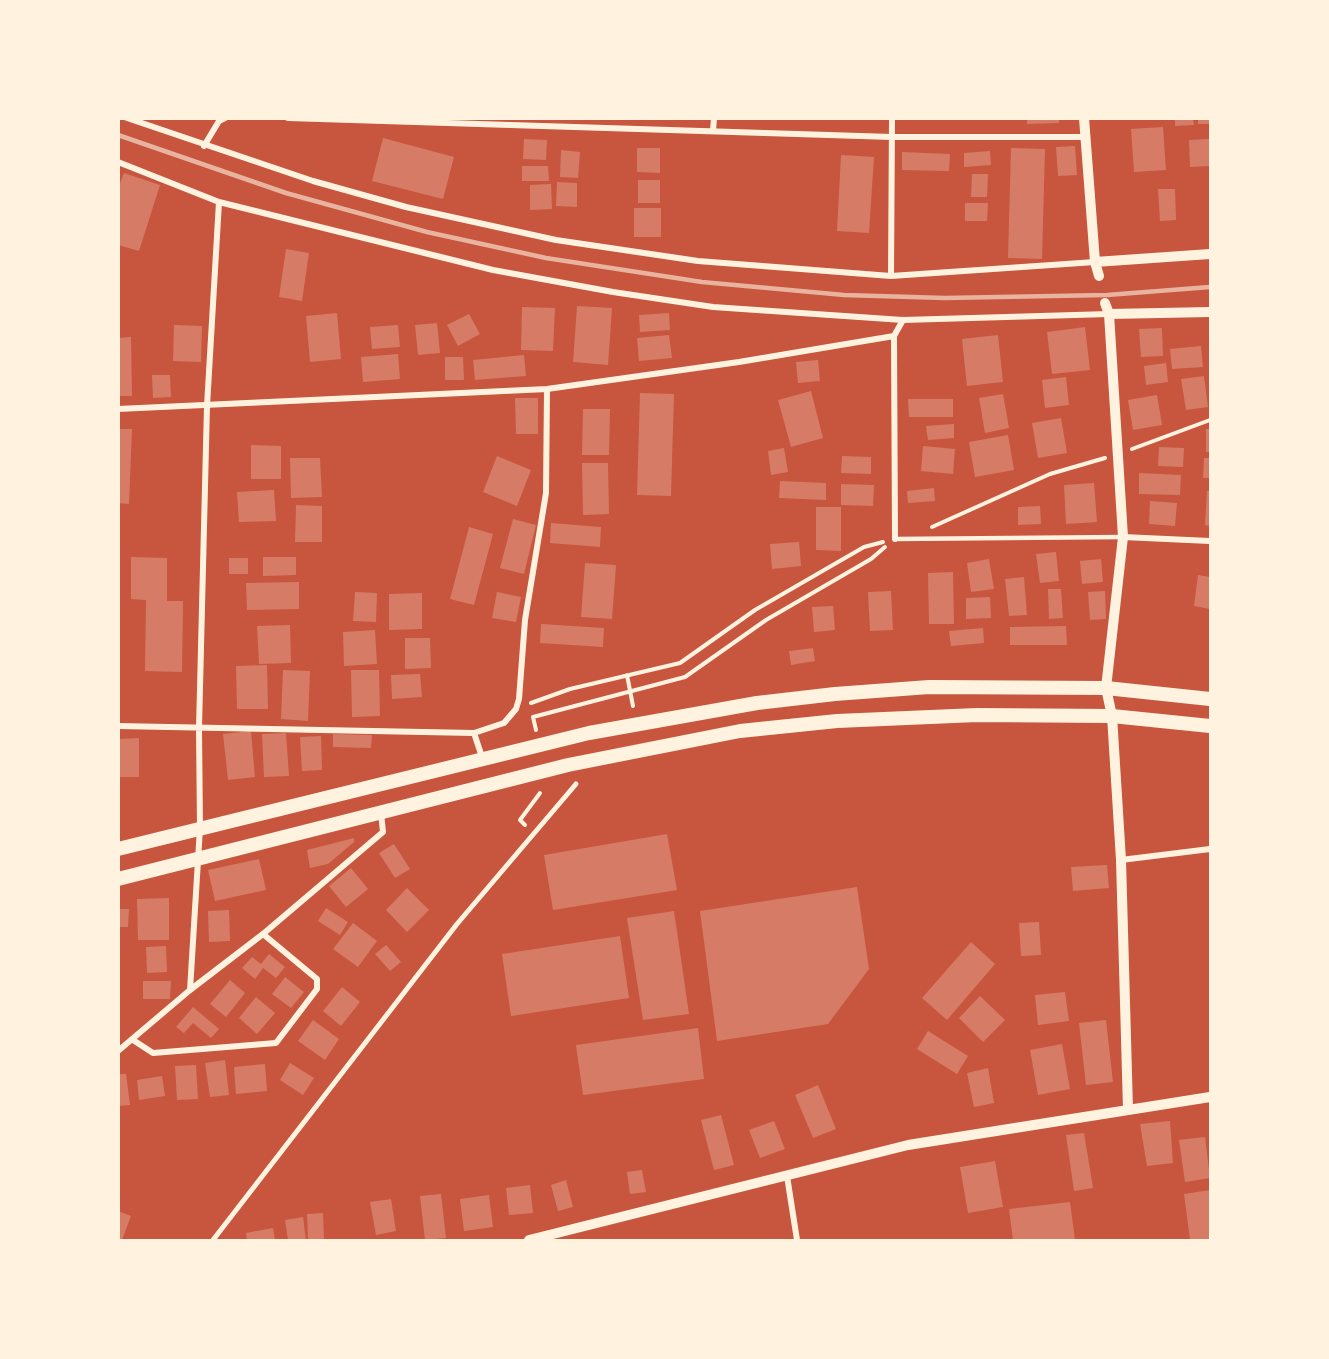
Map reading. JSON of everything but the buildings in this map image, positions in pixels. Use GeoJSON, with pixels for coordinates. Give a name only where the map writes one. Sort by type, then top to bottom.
{"type":"FeatureCollection","features":[{"type":"Feature","properties":{"kind":"highway"},"geometry":{"type":"LineString","coordinates":[[118,849],[482,757],[589,733],[757,703],[929,687],[1106,688],[1210,699]]}},
{"type":"Feature","properties":{"kind":"highway"},"geometry":{"type":"LineString","coordinates":[[118,879],[196,857],[568,765],[740,731],[837,721],[954,716],[1112,716],[1210,726]]}},
{"type":"Feature","properties":{"kind":"street"},"geometry":{"type":"LineString","coordinates":[[127,118],[204,146],[406,207],[556,240],[698,261],[891,276],[1210,254]]}},
{"type":"Feature","properties":{"kind":"street"},"geometry":{"type":"LineString","coordinates":[[204,146],[219,122],[225,118]]}},
{"type":"Feature","properties":{"kind":"street"},"geometry":{"type":"LineString","coordinates":[[288,118],[414,120],[892,137],[1085,137]]}},
{"type":"Feature","properties":{"kind":"street"},"geometry":{"type":"LineString","coordinates":[[713,131],[714,118]]}},
{"type":"Feature","properties":{"kind":"street"},"geometry":{"type":"LineString","coordinates":[[891,276],[892,118]]}},
{"type":"Feature","properties":{"kind":"street"},"geometry":{"type":"LineString","coordinates":[[1084,118],[1095,262],[1100,276]]}},
{"type":"Feature","properties":{"kind":"street"},"geometry":{"type":"LineString","coordinates":[[118,162],[219,202],[409,251],[570,285],[713,307],[903,320],[1107,308],[1210,312]]}},
{"type":"Feature","properties":{"kind":"street"},"geometry":{"type":"LineString","coordinates":[[190,990],[196,857],[200,828],[199,728],[207,406],[219,202]]}},
{"type":"Feature","properties":{"kind":"street"},"geometry":{"type":"LineString","coordinates":[[1107,308],[1119,453],[1123,537],[1106,688],[1112,716],[1121,860],[1128,1109]]}},
{"type":"Feature","properties":{"kind":"street"},"geometry":{"type":"LineString","coordinates":[[895,539],[894,336],[903,320]]}},
{"type":"Feature","properties":{"kind":"street"},"geometry":{"type":"LineString","coordinates":[[118,409],[547,389],[739,362],[894,336]]}},
{"type":"Feature","properties":{"kind":"street"},"geometry":{"type":"LineString","coordinates":[[118,726],[474,733],[504,723],[516,709],[519,699],[525,620],[546,493],[547,389]]}},
{"type":"Feature","properties":{"kind":"street"},"geometry":{"type":"LineString","coordinates":[[1123,537],[1210,541]]}},
{"type":"Feature","properties":{"kind":"street"},"geometry":{"type":"LineString","coordinates":[[474,733],[482,757]]}},
{"type":"Feature","properties":{"kind":"street"},"geometry":{"type":"LineString","coordinates":[[213,1240],[458,924],[576,784]]}},
{"type":"Feature","properties":{"kind":"street"},"geometry":{"type":"LineString","coordinates":[[118,1051],[190,990],[263,934],[383,832],[380,811]]}},
{"type":"Feature","properties":{"kind":"street"},"geometry":{"type":"LineString","coordinates":[[1121,860],[1210,849]]}},
{"type":"Feature","properties":{"kind":"street"},"geometry":{"type":"LineString","coordinates":[[133,1040],[153,1053],[276,1043],[317,989],[317,979],[263,934]]}},
{"type":"Feature","properties":{"kind":"street"},"geometry":{"type":"LineString","coordinates":[[529,1240],[908,1145],[1210,1097]]}},
{"type":"Feature","properties":{"kind":"street"},"geometry":{"type":"LineString","coordinates":[[787,1176],[797,1240]]}},
{"type":"Feature","properties":{"kind":"lane"},"geometry":{"type":"LineString","coordinates":[[895,539],[1123,537]]}},
{"type":"Feature","properties":{"kind":"path"},"geometry":{"type":"LineString","coordinates":[[926,537],[933,525],[1050,474],[1119,453],[1210,420]]}},
{"type":"Feature","properties":{"kind":"path"},"geometry":{"type":"LineString","coordinates":[[516,709],[570,689],[680,663],[755,610],[864,547],[895,539]]}},
{"type":"Feature","properties":{"kind":"path"},"geometry":{"type":"LineString","coordinates":[[533,717],[685,676],[766,620],[871,559],[895,539]]}},
{"type":"Feature","properties":{"kind":"path"},"geometry":{"type":"LineString","coordinates":[[627,675],[633,706]]}},
{"type":"Feature","properties":{"kind":"path"},"geometry":{"type":"LineString","coordinates":[[525,825],[520,820],[540,793]]}},
{"type":"Feature","properties":{"kind":"railway"},"geometry":{"type":"LineString","coordinates":[[118,135],[286,193],[427,232],[546,258],[702,282],[844,295],[945,298],[1107,295],[1210,287]]}}]}
